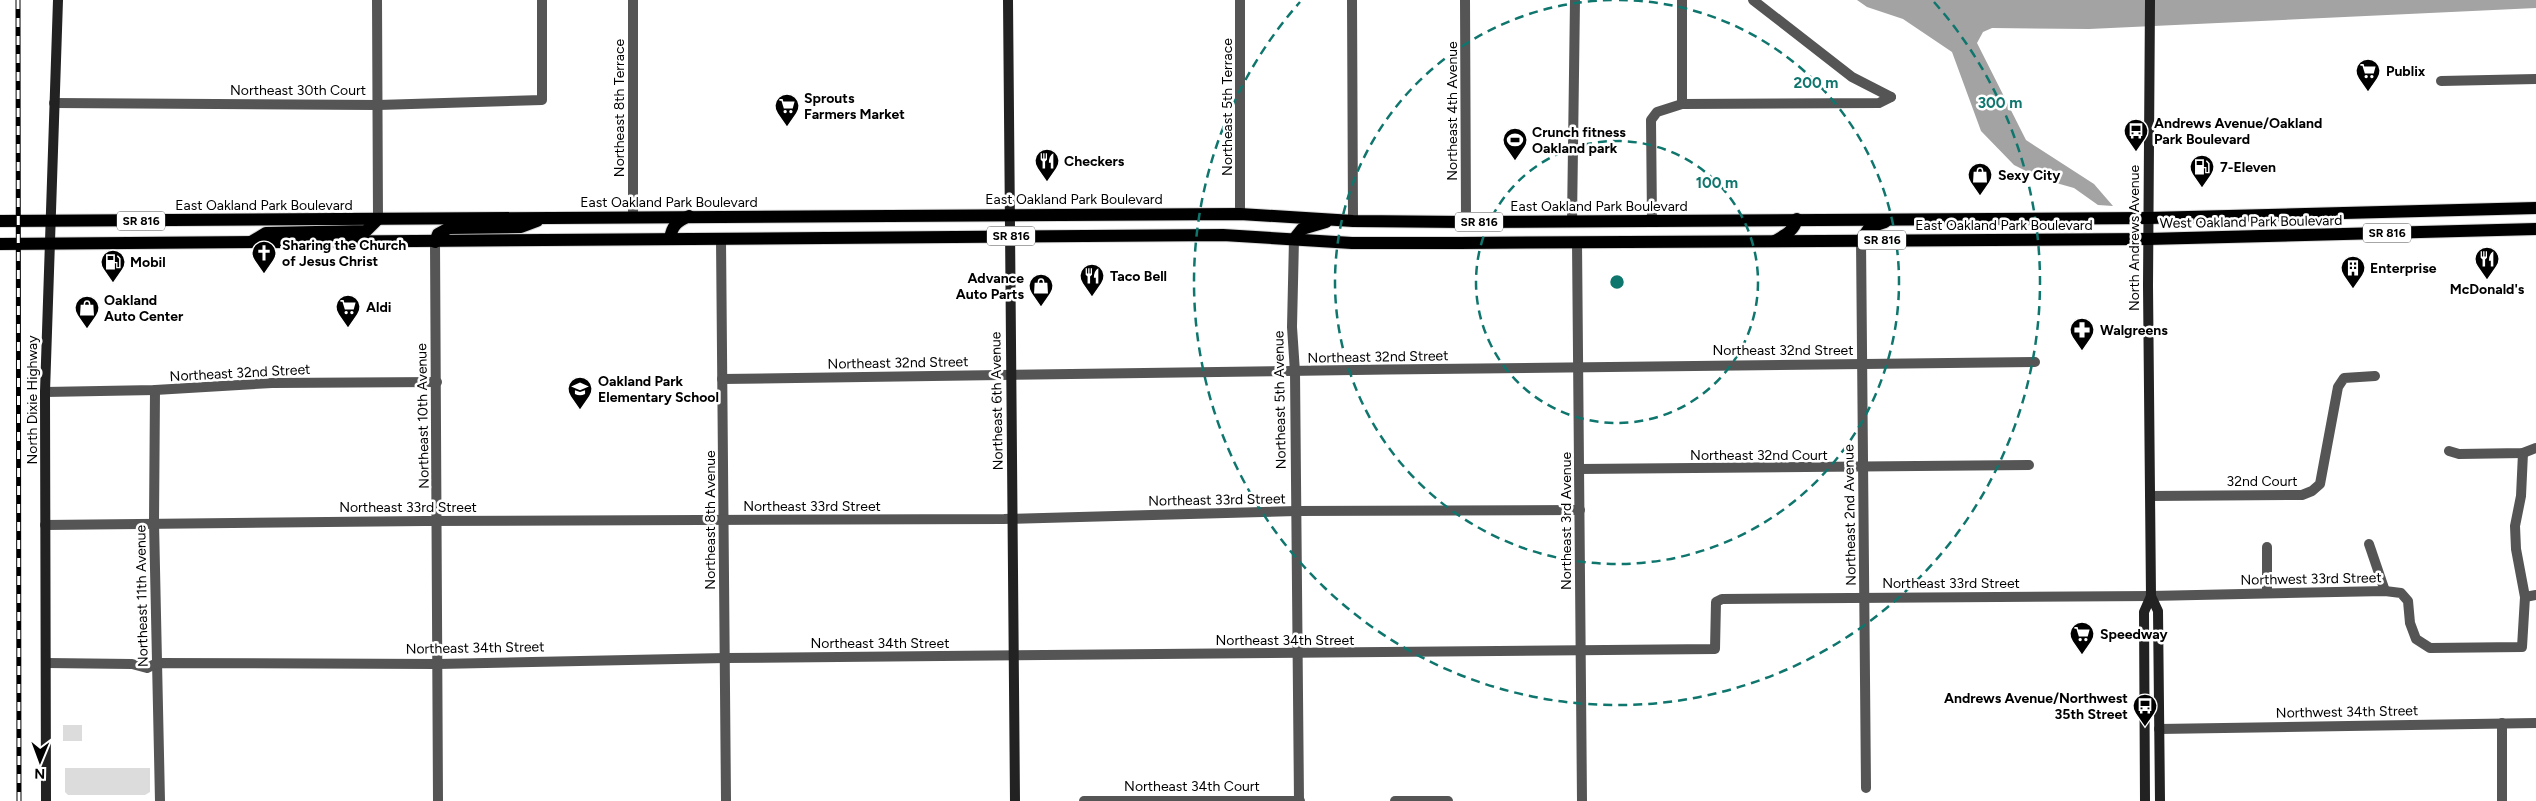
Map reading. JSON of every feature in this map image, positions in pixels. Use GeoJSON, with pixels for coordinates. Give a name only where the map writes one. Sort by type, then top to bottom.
{"type":"FeatureCollection","features":[{"type":"Feature","properties":{"kind":"main road","name":"North Dixie Highway"},"geometry":{"type":"LineString","coordinates":[[46,801],[45,392],[48,244],[58,0]]}},
{"type":"Feature","properties":{"kind":"main road","name":"Northeast 6th Avenue"},"geometry":{"type":"LineString","coordinates":[[1008,0],[1015,801]]}},
{"type":"Feature","properties":{"kind":"main road","name":"North Andrews Avenue"},"geometry":{"type":"LineString","coordinates":[[2145,801],[2144,612],[2151,596],[2148,239],[2150,0]]}},
{"type":"Feature","properties":{"kind":"main road"},"geometry":{"type":"LineString","coordinates":[[2418,232],[2427,219],[2478,216],[2519,208]]}},
{"type":"Feature","properties":{"kind":"main road","name":"West Oakland Park Boulevard"},"geometry":{"type":"LineString","coordinates":[[2148,218],[2536,208]]}},
{"type":"Feature","properties":{"kind":"main road","name":"East Oakland Park Boulevard"},"geometry":{"type":"LineString","coordinates":[[0,221],[1009,214],[1240,214],[1353,221],[1466,222],[2148,218]]}},
{"type":"Feature","properties":{"kind":"main road"},"geometry":{"type":"LineString","coordinates":[[670,239],[671,228],[689,216]]}},
{"type":"Feature","properties":{"kind":"main road"},"geometry":{"type":"LineString","coordinates":[[620,240],[631,229],[634,217]]}},
{"type":"Feature","properties":{"kind":"main road"},"geometry":{"type":"LineString","coordinates":[[435,242],[438,234],[449,228],[520,227],[541,218]]}},
{"type":"Feature","properties":{"kind":"main road"},"geometry":{"type":"LineString","coordinates":[[1861,240],[1870,227],[1894,218]]}},
{"type":"Feature","properties":{"kind":"main road"},"geometry":{"type":"LineString","coordinates":[[251,242],[266,233],[366,230],[378,219]]}},
{"type":"Feature","properties":{"kind":"main road"},"geometry":{"type":"LineString","coordinates":[[1775,241],[1789,233],[1795,226],[1797,219]]}},
{"type":"Feature","properties":{"kind":"main road"},"geometry":{"type":"LineString","coordinates":[[1294,239],[1302,229],[1333,220]]}},
{"type":"Feature","properties":{"kind":"main road"},"geometry":{"type":"LineString","coordinates":[[1577,242],[1586,229],[1606,221]]}},
{"type":"Feature","properties":{"kind":"main road"},"geometry":{"type":"LineString","coordinates":[[1441,243],[1463,229],[1466,222]]}},
{"type":"Feature","properties":{"kind":"main road","name":"West Oakland Park Boulevard"},"geometry":{"type":"LineString","coordinates":[[2148,239],[2536,229]]}},
{"type":"Feature","properties":{"kind":"main road","name":"East Oakland Park Boulevard"},"geometry":{"type":"LineString","coordinates":[[0,244],[1239,235],[1360,243],[2148,239]]}},
{"type":"Feature","properties":{"kind":"main road","name":"North Andrews Avenue"},"geometry":{"type":"LineString","coordinates":[[2151,596],[2158,611],[2160,801]]}},
{"type":"Feature","properties":{"kind":"street"},"geometry":{"type":"LineString","coordinates":[[376,0],[378,219]]}},
{"type":"Feature","properties":{"kind":"street","name":"Northeast 30th Court"},"geometry":{"type":"LineString","coordinates":[[54,103],[378,104],[542,100],[542,0]]}},
{"type":"Feature","properties":{"kind":"street","name":"Northeast 8th Terrace"},"geometry":{"type":"LineString","coordinates":[[633,0],[634,217]]}},
{"type":"Feature","properties":{"kind":"street","name":"Northeast 5th Terrace"},"geometry":{"type":"LineString","coordinates":[[1240,0],[1240,214]]}},
{"type":"Feature","properties":{"kind":"street"},"geometry":{"type":"LineString","coordinates":[[1352,0],[1353,221]]}},
{"type":"Feature","properties":{"kind":"street","name":"Northeast 4th Avenue"},"geometry":{"type":"LineString","coordinates":[[1465,0],[1466,222]]}},
{"type":"Feature","properties":{"kind":"street"},"geometry":{"type":"LineString","coordinates":[[1572,221],[1575,0]]}},
{"type":"Feature","properties":{"kind":"street"},"geometry":{"type":"LineString","coordinates":[[1682,0],[1682,104]]}},
{"type":"Feature","properties":{"kind":"street"},"geometry":{"type":"LineString","coordinates":[[1652,220],[1651,120],[1657,112],[1682,104],[1879,103],[1891,97],[1852,77],[1753,0]]}},
{"type":"Feature","properties":{"kind":"street"},"geometry":{"type":"LineString","coordinates":[[2441,81],[2536,79]]}},
{"type":"Feature","properties":{"kind":"street","name":"Northeast 8th Avenue"},"geometry":{"type":"LineString","coordinates":[[721,239],[726,801]]}},
{"type":"Feature","properties":{"kind":"street","name":"Northeast 5th Avenue"},"geometry":{"type":"LineString","coordinates":[[1294,239],[1292,327],[1295,372],[1299,801]]}},
{"type":"Feature","properties":{"kind":"street","name":"Northeast 2nd Avenue"},"geometry":{"type":"LineString","coordinates":[[1861,240],[1862,468],[1866,598],[1866,788]]}},
{"type":"Feature","properties":{"kind":"street","name":"Northeast 10th Avenue"},"geometry":{"type":"LineString","coordinates":[[435,242],[438,520],[438,801]]}},
{"type":"Feature","properties":{"kind":"street","name":"Northeast 3rd Avenue"},"geometry":{"type":"LineString","coordinates":[[1577,242],[1582,801]]}},
{"type":"Feature","properties":{"kind":"street","name":"Northeast 32nd Street"},"geometry":{"type":"LineString","coordinates":[[722,379],[1295,372],[1578,366],[2035,362]]}},
{"type":"Feature","properties":{"kind":"street","name":"32nd Court"},"geometry":{"type":"LineString","coordinates":[[2150,496],[2302,495],[2312,491],[2320,484],[2338,387],[2344,378],[2375,376]]}},
{"type":"Feature","properties":{"kind":"street","name":"Northeast 32nd Street"},"geometry":{"type":"LineString","coordinates":[[45,392],[155,390],[272,383],[436,382]]}},
{"type":"Feature","properties":{"kind":"street","name":"Northeast 11th Avenue"},"geometry":{"type":"LineString","coordinates":[[155,390],[154,522],[160,801]]}},
{"type":"Feature","properties":{"kind":"street"},"geometry":{"type":"LineString","coordinates":[[2449,451],[2459,454],[2523,453],[2536,448]]}},
{"type":"Feature","properties":{"kind":"street"},"geometry":{"type":"LineString","coordinates":[[2523,453],[2520,496],[2515,526],[2516,549],[2525,597],[2536,595]]}},
{"type":"Feature","properties":{"kind":"street","name":"Northeast 32nd Court"},"geometry":{"type":"LineString","coordinates":[[1579,469],[1862,468],[2029,465]]}},
{"type":"Feature","properties":{"kind":"street","name":"Northeast 33rd Street"},"geometry":{"type":"LineString","coordinates":[[46,525],[154,522],[1012,518],[1296,512],[1580,510]]}},
{"type":"Feature","properties":{"kind":"street"},"geometry":{"type":"LineString","coordinates":[[2369,544],[2385,591]]}},
{"type":"Feature","properties":{"kind":"street"},"geometry":{"type":"LineString","coordinates":[[2267,547],[2267,593]]}},
{"type":"Feature","properties":{"kind":"street","name":"Northwest 33rd Street"},"geometry":{"type":"LineString","coordinates":[[2151,596],[2385,591],[2402,593],[2408,601],[2410,623],[2416,639],[2430,648],[2522,648],[2525,597]]}},
{"type":"Feature","properties":{"kind":"street","name":"Northeast 33rd Street"},"geometry":{"type":"LineString","coordinates":[[1715,649],[1714,611],[1716,602],[1722,599],[2151,596]]}},
{"type":"Feature","properties":{"kind":"street","name":"Northeast 34th Street"},"geometry":{"type":"LineString","coordinates":[[47,664],[132,664],[147,668],[157,663],[438,664],[724,658],[1581,652],[1715,649]]}},
{"type":"Feature","properties":{"kind":"street","name":"Northwest 34th Street"},"geometry":{"type":"LineString","coordinates":[[2159,729],[2536,723]]}},
{"type":"Feature","properties":{"kind":"street"},"geometry":{"type":"LineString","coordinates":[[2502,724],[2502,801]]}},
{"type":"Feature","properties":{"kind":"street","name":"Northeast 34th Court"},"geometry":{"type":"LineString","coordinates":[[1084,801],[1299,801]]}},
{"type":"Feature","properties":{"kind":"street"},"geometry":{"type":"LineString","coordinates":[[1395,801],[1448,801]]}},
{"type":"Feature","properties":{"kind":"shaded area"},"geometry":{"type":"Polygon","coordinates":[[[1857,0],[2536,0],[2536,8],[2089,29],[1992,28],[1983,32],[1977,43],[2026,140],[2094,184],[2113,206],[2098,205],[2074,188],[2042,179],[2014,165],[1981,131],[1952,52],[1903,19],[1867,7],[1857,0]]]}},
{"type":"Feature","properties":{"kind":"shaded area"},"geometry":{"type":"Polygon","coordinates":[[[63,725],[82,725],[82,741],[63,741],[63,725]]]}},
{"type":"Feature","properties":{"kind":"shaded area"},"geometry":{"type":"Polygon","coordinates":[[[65,768],[150,768],[150,792],[145,795],[68,795],[65,792],[65,768]]]}},
{"type":"Feature","properties":{"kind":"railway"},"geometry":{"type":"LineString","coordinates":[[18,0],[19,801]]}},
{"type":"Feature","properties":{"kind":"place","name":"Publix"},"geometry":{"type":"Point","coordinates":[2368,92]}},
{"type":"Feature","properties":{"kind":"place","name":"Sprouts Farmers Market"},"geometry":{"type":"Point","coordinates":[787,127]}},
{"type":"Feature","properties":{"kind":"place","name":"Andrews Avenue/Oakland Park Boulevard"},"geometry":{"type":"Point","coordinates":[2136,152]}},
{"type":"Feature","properties":{"kind":"place","name":"Crunch fitness Oakland park"},"geometry":{"type":"Point","coordinates":[1515,161]}},
{"type":"Feature","properties":{"kind":"place","name":"Checkers"},"geometry":{"type":"Point","coordinates":[1047,182]}},
{"type":"Feature","properties":{"kind":"place","name":"7-Eleven"},"geometry":{"type":"Point","coordinates":[2202,188]}},
{"type":"Feature","properties":{"kind":"place","name":"Sexy City"},"geometry":{"type":"Point","coordinates":[1980,196]}},
{"type":"Feature","properties":{"kind":"place","name":"Sharing the Church of Jesus Christ"},"geometry":{"type":"Point","coordinates":[264,274]}},
{"type":"Feature","properties":{"kind":"place","name":"McDonald's"},"geometry":{"type":"Point","coordinates":[2487,280]}},
{"type":"Feature","properties":{"kind":"place","name":"Mobil"},"geometry":{"type":"Point","coordinates":[113,283]}},
{"type":"Feature","properties":{"kind":"place","name":"Enterprise"},"geometry":{"type":"Point","coordinates":[2353,289]}},
{"type":"Feature","properties":{"kind":"place","name":"Taco Bell"},"geometry":{"type":"Point","coordinates":[1092,297]}},
{"type":"Feature","properties":{"kind":"place","name":"Advance Auto Parts"},"geometry":{"type":"Point","coordinates":[1041,307]}},
{"type":"Feature","properties":{"kind":"place","name":"Aldi"},"geometry":{"type":"Point","coordinates":[348,328]}},
{"type":"Feature","properties":{"kind":"place","name":"Oakland Auto Center"},"geometry":{"type":"Point","coordinates":[87,329]}},
{"type":"Feature","properties":{"kind":"place","name":"Walgreens"},"geometry":{"type":"Point","coordinates":[2082,351]}},
{"type":"Feature","properties":{"kind":"place","name":"Oakland Park Elementary School"},"geometry":{"type":"Point","coordinates":[580,410]}},
{"type":"Feature","properties":{"kind":"place","name":"Speedway"},"geometry":{"type":"Point","coordinates":[2082,655]}},
{"type":"Feature","properties":{"kind":"place","name":"Andrews Avenue/Northwest 35th Street"},"geometry":{"type":"Point","coordinates":[2145,727]}}]}
